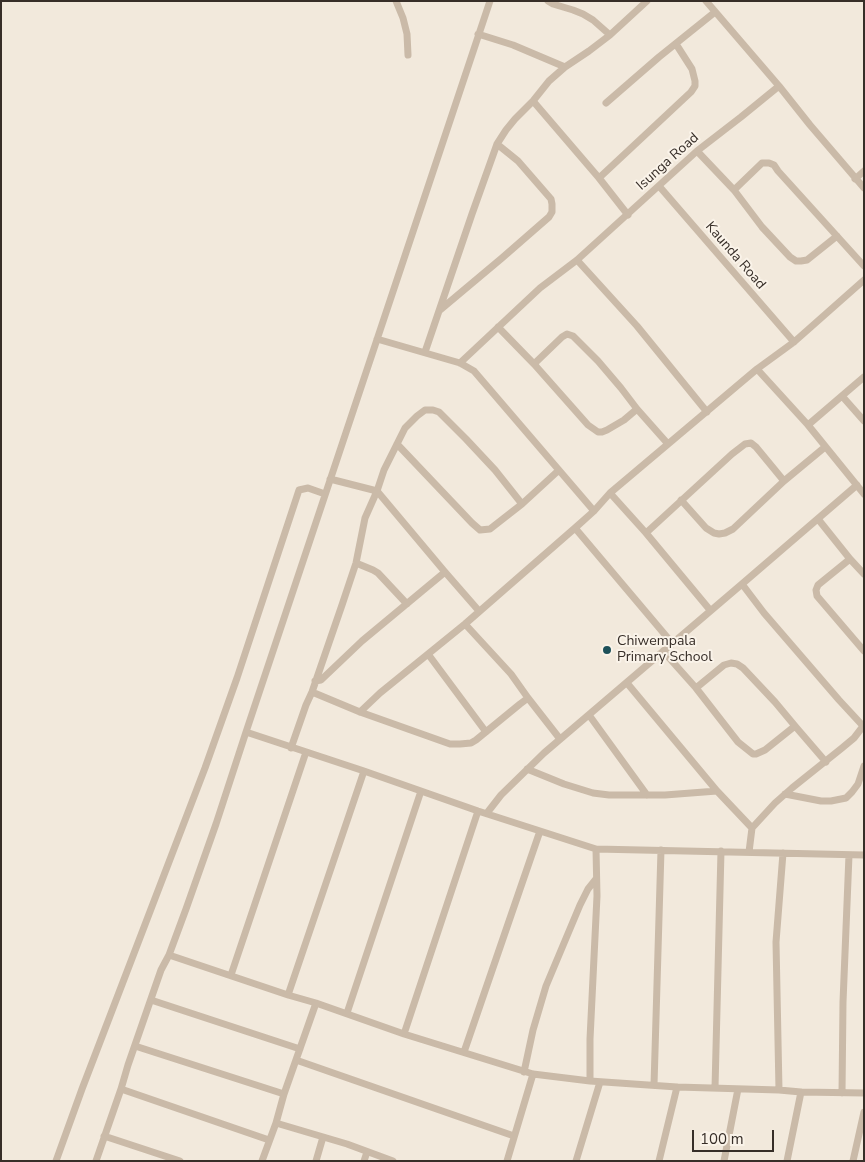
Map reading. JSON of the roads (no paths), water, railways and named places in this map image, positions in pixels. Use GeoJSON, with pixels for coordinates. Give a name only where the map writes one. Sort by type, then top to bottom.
{"type":"FeatureCollection","features":[{"type":"Feature","properties":{"kind":"street"},"geometry":{"type":"LineString","coordinates":[[396,1],[407,34],[408,55]]}},
{"type":"Feature","properties":{"kind":"street"},"geometry":{"type":"LineString","coordinates":[[96,1161],[151,1000],[216,824],[490,1]]}},
{"type":"Feature","properties":{"kind":"street"},"geometry":{"type":"LineString","coordinates":[[548,1],[594,20],[610,35]]}},
{"type":"Feature","properties":{"kind":"street"},"geometry":{"type":"LineString","coordinates":[[706,1],[864,188]]}},
{"type":"Feature","properties":{"kind":"street"},"geometry":{"type":"LineString","coordinates":[[425,352],[497,144],[515,119],[549,81],[565,67],[610,35],[642,3]]}},
{"type":"Feature","properties":{"kind":"street"},"geometry":{"type":"LineString","coordinates":[[606,103],[715,12]]}},
{"type":"Feature","properties":{"kind":"street"},"geometry":{"type":"LineString","coordinates":[[478,34],[513,45],[565,67]]}},
{"type":"Feature","properties":{"kind":"street"},"geometry":{"type":"LineString","coordinates":[[599,178],[691,92],[695,86],[692,69],[676,44]]}},
{"type":"Feature","properties":{"kind":"street","name":"Isunga Road"},"geometry":{"type":"LineString","coordinates":[[460,363],[540,288],[577,260],[697,151],[779,86]]}},
{"type":"Feature","properties":{"kind":"street"},"geometry":{"type":"LineString","coordinates":[[533,101],[628,215]]}},
{"type":"Feature","properties":{"kind":"street"},"geometry":{"type":"LineString","coordinates":[[440,310],[549,217],[552,212],[551,200],[518,161],[497,144]]}},
{"type":"Feature","properties":{"kind":"street"},"geometry":{"type":"LineString","coordinates":[[697,151],[734,190],[762,227],[796,261],[808,260],[837,236]]}},
{"type":"Feature","properties":{"kind":"street"},"geometry":{"type":"LineString","coordinates":[[734,190],[762,163],[774,165],[864,266]]}},
{"type":"Feature","properties":{"kind":"street"},"geometry":{"type":"LineString","coordinates":[[855,178],[864,171]]}},
{"type":"Feature","properties":{"kind":"street","name":"Kaunda Road"},"geometry":{"type":"LineString","coordinates":[[659,186],[794,342]]}},
{"type":"Feature","properties":{"kind":"street"},"geometry":{"type":"LineString","coordinates":[[577,260],[637,326],[707,412]]}},
{"type":"Feature","properties":{"kind":"street"},"geometry":{"type":"LineString","coordinates":[[360,712],[575,528],[610,493],[757,369],[794,342],[864,280]]}},
{"type":"Feature","properties":{"kind":"street"},"geometry":{"type":"LineString","coordinates":[[498,326],[588,424],[598,432],[606,430],[638,410]]}},
{"type":"Feature","properties":{"kind":"street"},"geometry":{"type":"LineString","coordinates":[[534,364],[562,337],[567,334],[572,336],[622,388],[638,410],[668,444]]}},
{"type":"Feature","properties":{"kind":"street"},"geometry":{"type":"LineString","coordinates":[[377,339],[460,363],[474,371],[594,511]]}},
{"type":"Feature","properties":{"kind":"street"},"geometry":{"type":"LineString","coordinates":[[757,369],[808,425],[864,494]]}},
{"type":"Feature","properties":{"kind":"street"},"geometry":{"type":"LineString","coordinates":[[808,425],[864,377]]}},
{"type":"Feature","properties":{"kind":"street"},"geometry":{"type":"LineString","coordinates":[[842,396],[864,421]]}},
{"type":"Feature","properties":{"kind":"street"},"geometry":{"type":"LineString","coordinates":[[291,748],[356,563],[365,518],[384,470],[405,428],[426,410],[439,412],[494,470],[522,504]]}},
{"type":"Feature","properties":{"kind":"street"},"geometry":{"type":"LineString","coordinates":[[646,533],[745,444],[751,443],[756,447],[784,481]]}},
{"type":"Feature","properties":{"kind":"street"},"geometry":{"type":"LineString","coordinates":[[397,444],[472,524],[480,530],[490,528],[522,504],[559,470]]}},
{"type":"Feature","properties":{"kind":"street"},"geometry":{"type":"LineString","coordinates":[[682,500],[706,528],[714,533],[719,534],[733,529],[784,481],[825,447]]}},
{"type":"Feature","properties":{"kind":"street"},"geometry":{"type":"LineString","coordinates":[[330,479],[377,491],[479,611]]}},
{"type":"Feature","properties":{"kind":"street"},"geometry":{"type":"LineString","coordinates":[[487,813],[527,769],[560,739],[857,485]]}},
{"type":"Feature","properties":{"kind":"street"},"geometry":{"type":"LineString","coordinates":[[56,1161],[205,768],[299,490],[308,488],[326,494]]}},
{"type":"Feature","properties":{"kind":"street"},"geometry":{"type":"LineString","coordinates":[[610,493],[710,610]]}},
{"type":"Feature","properties":{"kind":"street"},"geometry":{"type":"LineString","coordinates":[[818,518],[864,574]]}},
{"type":"Feature","properties":{"kind":"street"},"geometry":{"type":"LineString","coordinates":[[575,528],[672,643]]}},
{"type":"Feature","properties":{"kind":"street"},"geometry":{"type":"LineString","coordinates":[[850,559],[818,585],[816,590],[817,596],[864,651]]}},
{"type":"Feature","properties":{"kind":"street"},"geometry":{"type":"LineString","coordinates":[[356,563],[378,573],[407,604]]}},
{"type":"Feature","properties":{"kind":"street"},"geometry":{"type":"LineString","coordinates":[[315,681],[321,680],[362,641],[445,572]]}},
{"type":"Feature","properties":{"kind":"street"},"geometry":{"type":"LineString","coordinates":[[742,584],[863,726],[854,738],[764,813],[752,828],[749,852]]}},
{"type":"Feature","properties":{"kind":"street"},"geometry":{"type":"LineString","coordinates":[[465,624],[511,674],[560,739]]}},
{"type":"Feature","properties":{"kind":"street"},"geometry":{"type":"LineString","coordinates":[[663,651],[696,688],[735,738],[753,754],[760,753],[795,726]]}},
{"type":"Feature","properties":{"kind":"street"},"geometry":{"type":"LineString","coordinates":[[428,654],[486,732]]}},
{"type":"Feature","properties":{"kind":"street"},"geometry":{"type":"LineString","coordinates":[[696,688],[724,665],[737,664],[775,702],[826,762]]}},
{"type":"Feature","properties":{"kind":"street"},"geometry":{"type":"LineString","coordinates":[[627,683],[717,790],[752,828]]}},
{"type":"Feature","properties":{"kind":"street"},"geometry":{"type":"LineString","coordinates":[[312,692],[360,712],[450,744],[471,743],[528,698]]}},
{"type":"Feature","properties":{"kind":"street"},"geometry":{"type":"LineString","coordinates":[[589,715],[648,795]]}},
{"type":"Feature","properties":{"kind":"street"},"geometry":{"type":"LineString","coordinates":[[246,732],[478,811],[596,848],[864,855]]}},
{"type":"Feature","properties":{"kind":"street"},"geometry":{"type":"LineString","coordinates":[[231,975],[306,752]]}},
{"type":"Feature","properties":{"kind":"street"},"geometry":{"type":"LineString","coordinates":[[785,794],[831,802],[846,798],[858,784],[864,766]]}},
{"type":"Feature","properties":{"kind":"street"},"geometry":{"type":"LineString","coordinates":[[527,769],[593,793],[665,795],[717,790]]}},
{"type":"Feature","properties":{"kind":"street"},"geometry":{"type":"LineString","coordinates":[[288,995],[364,771]]}},
{"type":"Feature","properties":{"kind":"street"},"geometry":{"type":"LineString","coordinates":[[347,1014],[421,791]]}},
{"type":"Feature","properties":{"kind":"street"},"geometry":{"type":"LineString","coordinates":[[404,1034],[478,811]]}},
{"type":"Feature","properties":{"kind":"street"},"geometry":{"type":"LineString","coordinates":[[464,1052],[540,831]]}},
{"type":"Feature","properties":{"kind":"street"},"geometry":{"type":"LineString","coordinates":[[590,1081],[590,1029],[597,896],[596,848]]}},
{"type":"Feature","properties":{"kind":"street"},"geometry":{"type":"LineString","coordinates":[[654,1085],[661,850]]}},
{"type":"Feature","properties":{"kind":"street"},"geometry":{"type":"LineString","coordinates":[[715,1088],[721,851]]}},
{"type":"Feature","properties":{"kind":"street"},"geometry":{"type":"LineString","coordinates":[[780,1090],[776,942],[783,853]]}},
{"type":"Feature","properties":{"kind":"street"},"geometry":{"type":"LineString","coordinates":[[842,1092],[848,855]]}},
{"type":"Feature","properties":{"kind":"street"},"geometry":{"type":"LineString","coordinates":[[524,1072],[533,1030],[546,986],[588,888],[596,879]]}},
{"type":"Feature","properties":{"kind":"street"},"geometry":{"type":"LineString","coordinates":[[169,955],[288,995],[316,1002],[404,1034],[532,1074],[600,1082],[677,1087],[864,1093]]}},
{"type":"Feature","properties":{"kind":"street"},"geometry":{"type":"LineString","coordinates":[[151,1000],[300,1049]]}},
{"type":"Feature","properties":{"kind":"street"},"geometry":{"type":"LineString","coordinates":[[262,1161],[316,1002]]}},
{"type":"Feature","properties":{"kind":"street"},"geometry":{"type":"LineString","coordinates":[[135,1046],[284,1094]]}},
{"type":"Feature","properties":{"kind":"street"},"geometry":{"type":"LineString","coordinates":[[296,1060],[514,1136]]}},
{"type":"Feature","properties":{"kind":"street"},"geometry":{"type":"LineString","coordinates":[[507,1161],[532,1074]]}},
{"type":"Feature","properties":{"kind":"street"},"geometry":{"type":"LineString","coordinates":[[576,1161],[600,1082]]}},
{"type":"Feature","properties":{"kind":"street"},"geometry":{"type":"LineString","coordinates":[[659,1161],[677,1087]]}},
{"type":"Feature","properties":{"kind":"street"},"geometry":{"type":"LineString","coordinates":[[121,1088],[269,1140]]}},
{"type":"Feature","properties":{"kind":"street"},"geometry":{"type":"LineString","coordinates":[[724,1161],[738,1089]]}},
{"type":"Feature","properties":{"kind":"street"},"geometry":{"type":"LineString","coordinates":[[787,1161],[801,1092]]}},
{"type":"Feature","properties":{"kind":"street"},"geometry":{"type":"LineString","coordinates":[[853,1161],[864,1112]]}},
{"type":"Feature","properties":{"kind":"street"},"geometry":{"type":"LineString","coordinates":[[276,1123],[393,1161]]}},
{"type":"Feature","properties":{"kind":"street"},"geometry":{"type":"LineString","coordinates":[[104,1136],[180,1161]]}},
{"type":"Feature","properties":{"kind":"street"},"geometry":{"type":"LineString","coordinates":[[316,1161],[323,1137]]}},
{"type":"Feature","properties":{"kind":"street"},"geometry":{"type":"LineString","coordinates":[[364,1161],[367,1152]]}},
{"type":"Feature","properties":{"kind":"place","name":"Chiwempala Primary School"},"geometry":{"type":"Point","coordinates":[607,650]}}]}
